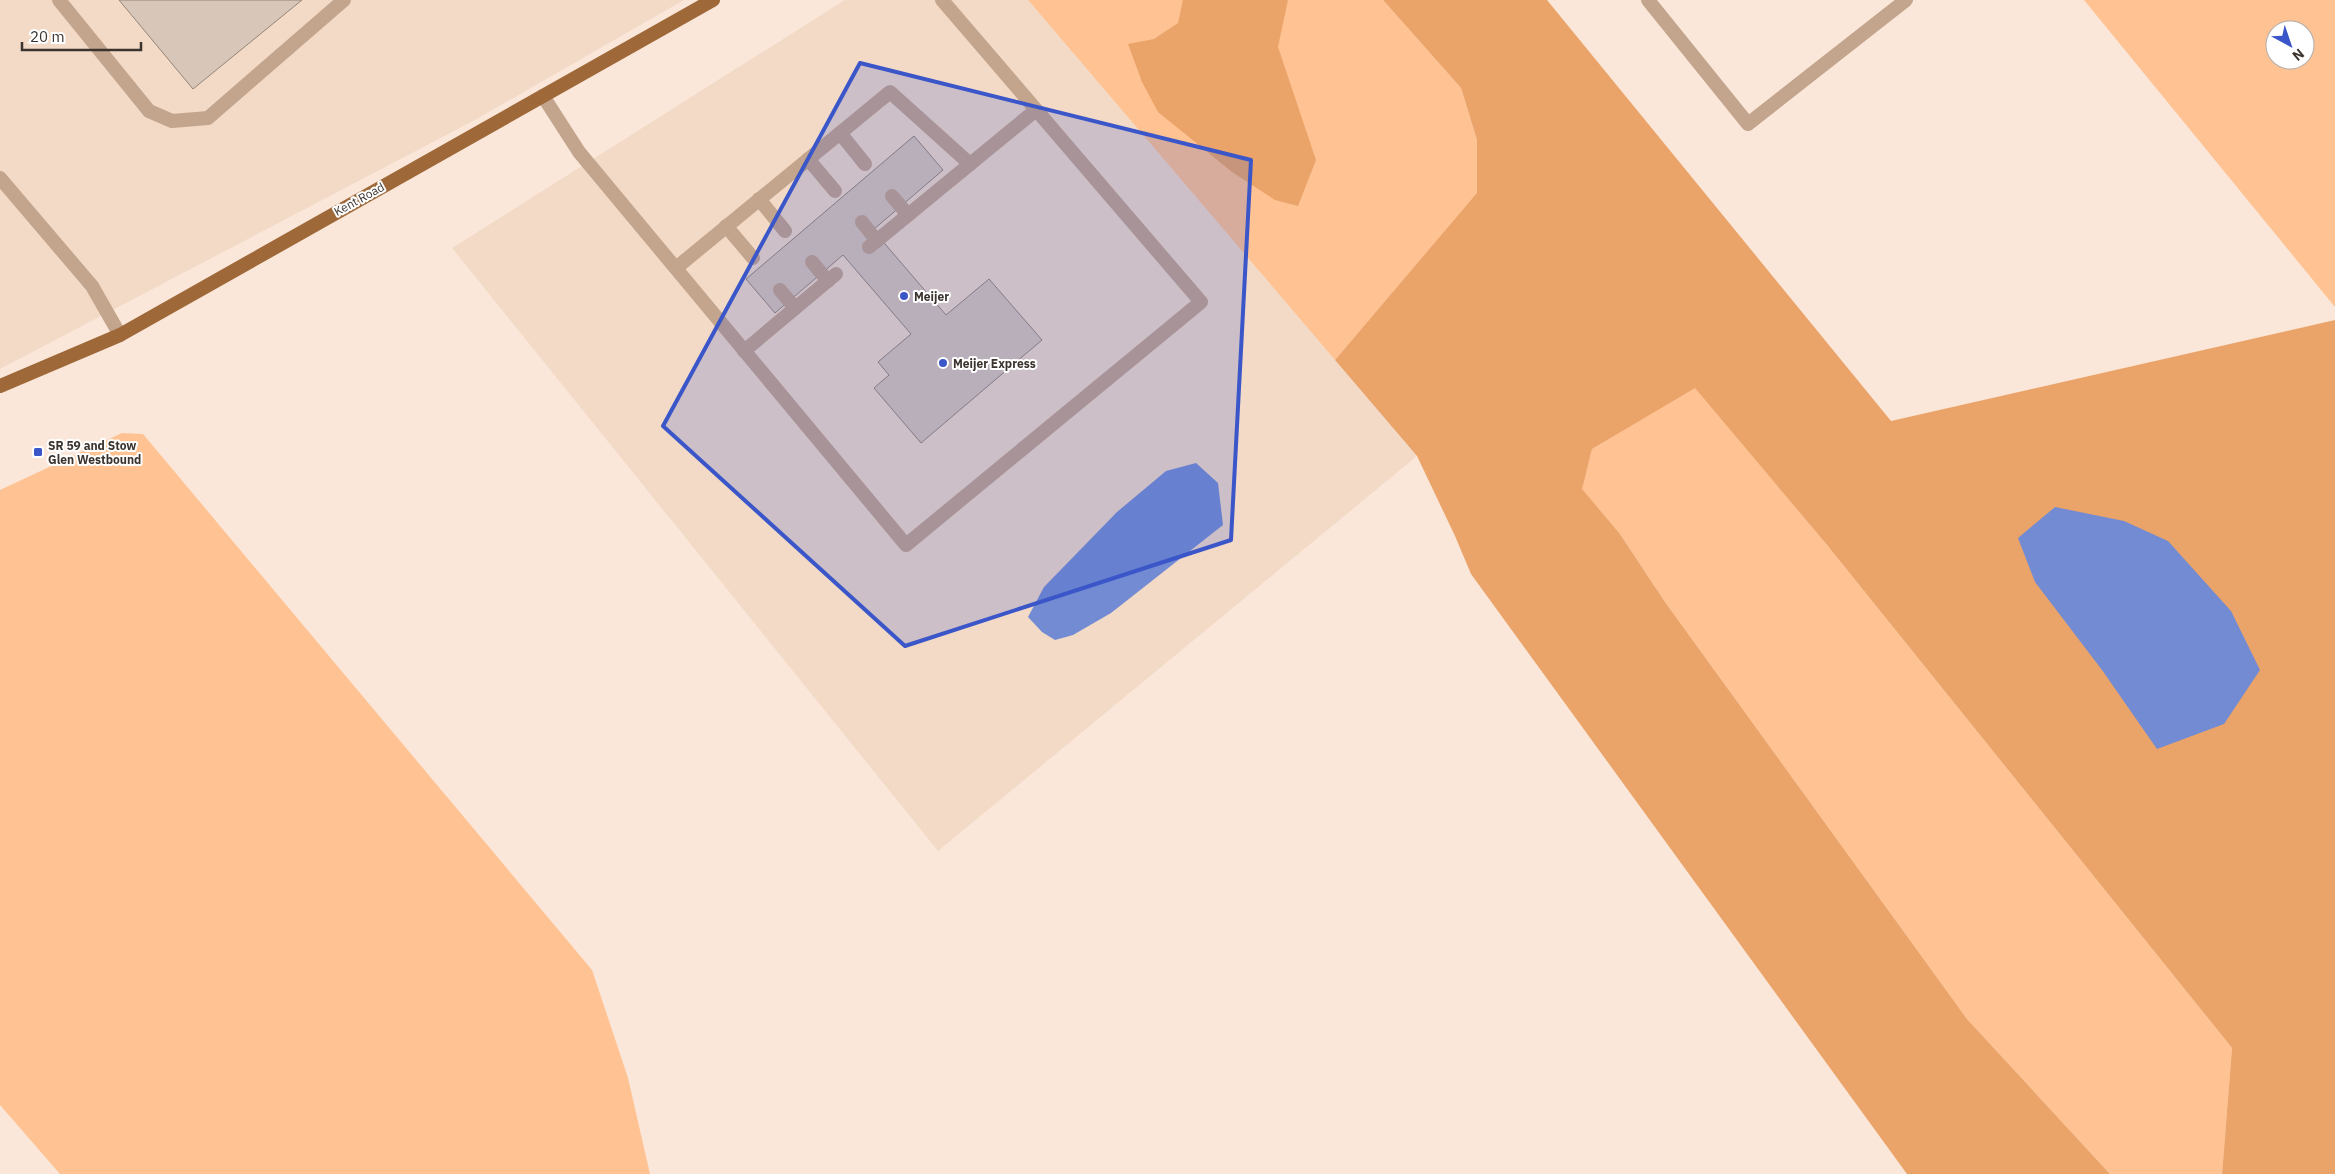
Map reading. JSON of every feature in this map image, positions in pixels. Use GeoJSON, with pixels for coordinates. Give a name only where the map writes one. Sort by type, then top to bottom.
{"type":"FeatureCollection","features":[{"type":"Feature","properties":{"kind":"main road","name":"Kent Road"},"geometry":{"type":"LineString","coordinates":[[0,386],[120,335],[713,0]]}},
{"type":"Feature","properties":{"kind":"lane"},"geometry":{"type":"LineString","coordinates":[[59,0],[149,111],[172,121],[208,118],[344,0]]}},
{"type":"Feature","properties":{"kind":"lane"},"geometry":{"type":"LineString","coordinates":[[543,96],[579,152],[906,545],[1201,302],[942,0]]}},
{"type":"Feature","properties":{"kind":"lane"},"geometry":{"type":"LineString","coordinates":[[1648,0],[1748,124],[1906,0]]}},
{"type":"Feature","properties":{"kind":"lane"},"geometry":{"type":"LineString","coordinates":[[676,268],[890,92],[970,164]]}},
{"type":"Feature","properties":{"kind":"lane"},"geometry":{"type":"LineString","coordinates":[[862,222],[873,244],[1036,110]]}},
{"type":"Feature","properties":{"kind":"lane"},"geometry":{"type":"LineString","coordinates":[[840,133],[865,164]]}},
{"type":"Feature","properties":{"kind":"lane"},"geometry":{"type":"LineString","coordinates":[[808,159],[835,191]]}},
{"type":"Feature","properties":{"kind":"lane"},"geometry":{"type":"LineString","coordinates":[[0,178],[92,286],[120,335]]}},
{"type":"Feature","properties":{"kind":"lane"},"geometry":{"type":"LineString","coordinates":[[892,196],[908,215]]}},
{"type":"Feature","properties":{"kind":"lane"},"geometry":{"type":"LineString","coordinates":[[759,199],[785,231]]}},
{"type":"Feature","properties":{"kind":"lane"},"geometry":{"type":"LineString","coordinates":[[726,226],[753,258]]}},
{"type":"Feature","properties":{"kind":"lane"},"geometry":{"type":"LineString","coordinates":[[744,351],[832,278],[812,262]]}},
{"type":"Feature","properties":{"kind":"lane"},"geometry":{"type":"LineString","coordinates":[[780,290],[795,308]]}},
{"type":"Feature","properties":{"kind":"highlighted area"},"geometry":{"type":"Polygon","coordinates":[[[860,63],[1251,160],[1231,540],[905,646],[663,426],[860,63]]]}},
{"type":"Feature","properties":{"kind":"shaded area"},"geometry":{"type":"Polygon","coordinates":[[[0,0],[684,0],[473,121],[0,369],[0,0]]]}},
{"type":"Feature","properties":{"kind":"shaded area"},"geometry":{"type":"Polygon","coordinates":[[[845,0],[1028,0],[1417,456],[938,851],[452,248],[845,0]]]}},
{"type":"Feature","properties":{"kind":"shaded area"},"geometry":{"type":"Polygon","coordinates":[[[1028,0],[1383,0],[1461,88],[1477,140],[1477,194],[1335,360],[1028,0]]]}},
{"type":"Feature","properties":{"kind":"shaded area"},"geometry":{"type":"Polygon","coordinates":[[[1183,0],[1288,0],[1278,47],[1316,160],[1298,206],[1275,200],[1232,172],[1158,112],[1142,82],[1128,44],[1154,39],[1178,23],[1183,0]]]}},
{"type":"Feature","properties":{"kind":"shaded area"},"geometry":{"type":"Polygon","coordinates":[[[1383,0],[1547,0],[1891,421],[2335,320],[2335,1174],[2222,1174],[2232,1048],[1827,545],[1695,388],[1592,449],[1582,489],[1620,534],[1665,602],[1967,1019],[2110,1174],[1907,1174],[1471,574],[1417,456],[1335,360],[1477,193],[1477,140],[1461,88],[1383,0]]]}},
{"type":"Feature","properties":{"kind":"shaded area"},"geometry":{"type":"Polygon","coordinates":[[[2084,0],[2335,0],[2335,307],[2084,0]]]}},
{"type":"Feature","properties":{"kind":"shaded area"},"geometry":{"type":"Polygon","coordinates":[[[1695,387],[1827,545],[2232,1048],[2222,1174],[2110,1174],[1967,1019],[1665,602],[1620,534],[1581,489],[1592,449],[1695,387]]]}},
{"type":"Feature","properties":{"kind":"shaded area"},"geometry":{"type":"Polygon","coordinates":[[[122,433],[143,434],[592,970],[628,1078],[650,1174],[60,1174],[0,1105],[0,490],[122,433]]]}},
{"type":"Feature","properties":{"kind":"water"},"geometry":{"type":"Polygon","coordinates":[[[1196,463],[1218,483],[1223,525],[1111,613],[1073,635],[1055,640],[1042,632],[1028,617],[1044,587],[1117,512],[1166,471],[1196,463]]]}},
{"type":"Feature","properties":{"kind":"water"},"geometry":{"type":"Polygon","coordinates":[[[2055,507],[2124,521],[2168,541],[2231,611],[2260,670],[2224,724],[2157,749],[2102,670],[2035,582],[2018,538],[2055,507]]]}},
{"type":"Feature","properties":{"kind":"building"},"geometry":{"type":"Polygon","coordinates":[[[119,0],[302,0],[193,89],[119,0]]]}},
{"type":"Feature","properties":{"kind":"building","name":"Meijer"},"geometry":{"type":"Polygon","coordinates":[[[914,136],[943,170],[873,230],[946,315],[989,279],[1042,340],[921,443],[874,388],[889,375],[878,362],[911,334],[843,255],[775,313],[746,279],[914,136]]]}},
{"type":"Feature","properties":{"kind":"place","name":"Meijer"},"geometry":{"type":"Point","coordinates":[904,296]}},
{"type":"Feature","properties":{"kind":"place","name":"Meijer Express"},"geometry":{"type":"Point","coordinates":[943,363]}},
{"type":"Feature","properties":{"kind":"place","name":"SR 59 and Stow Glen Westbound"},"geometry":{"type":"Point","coordinates":[38,452]}}]}
